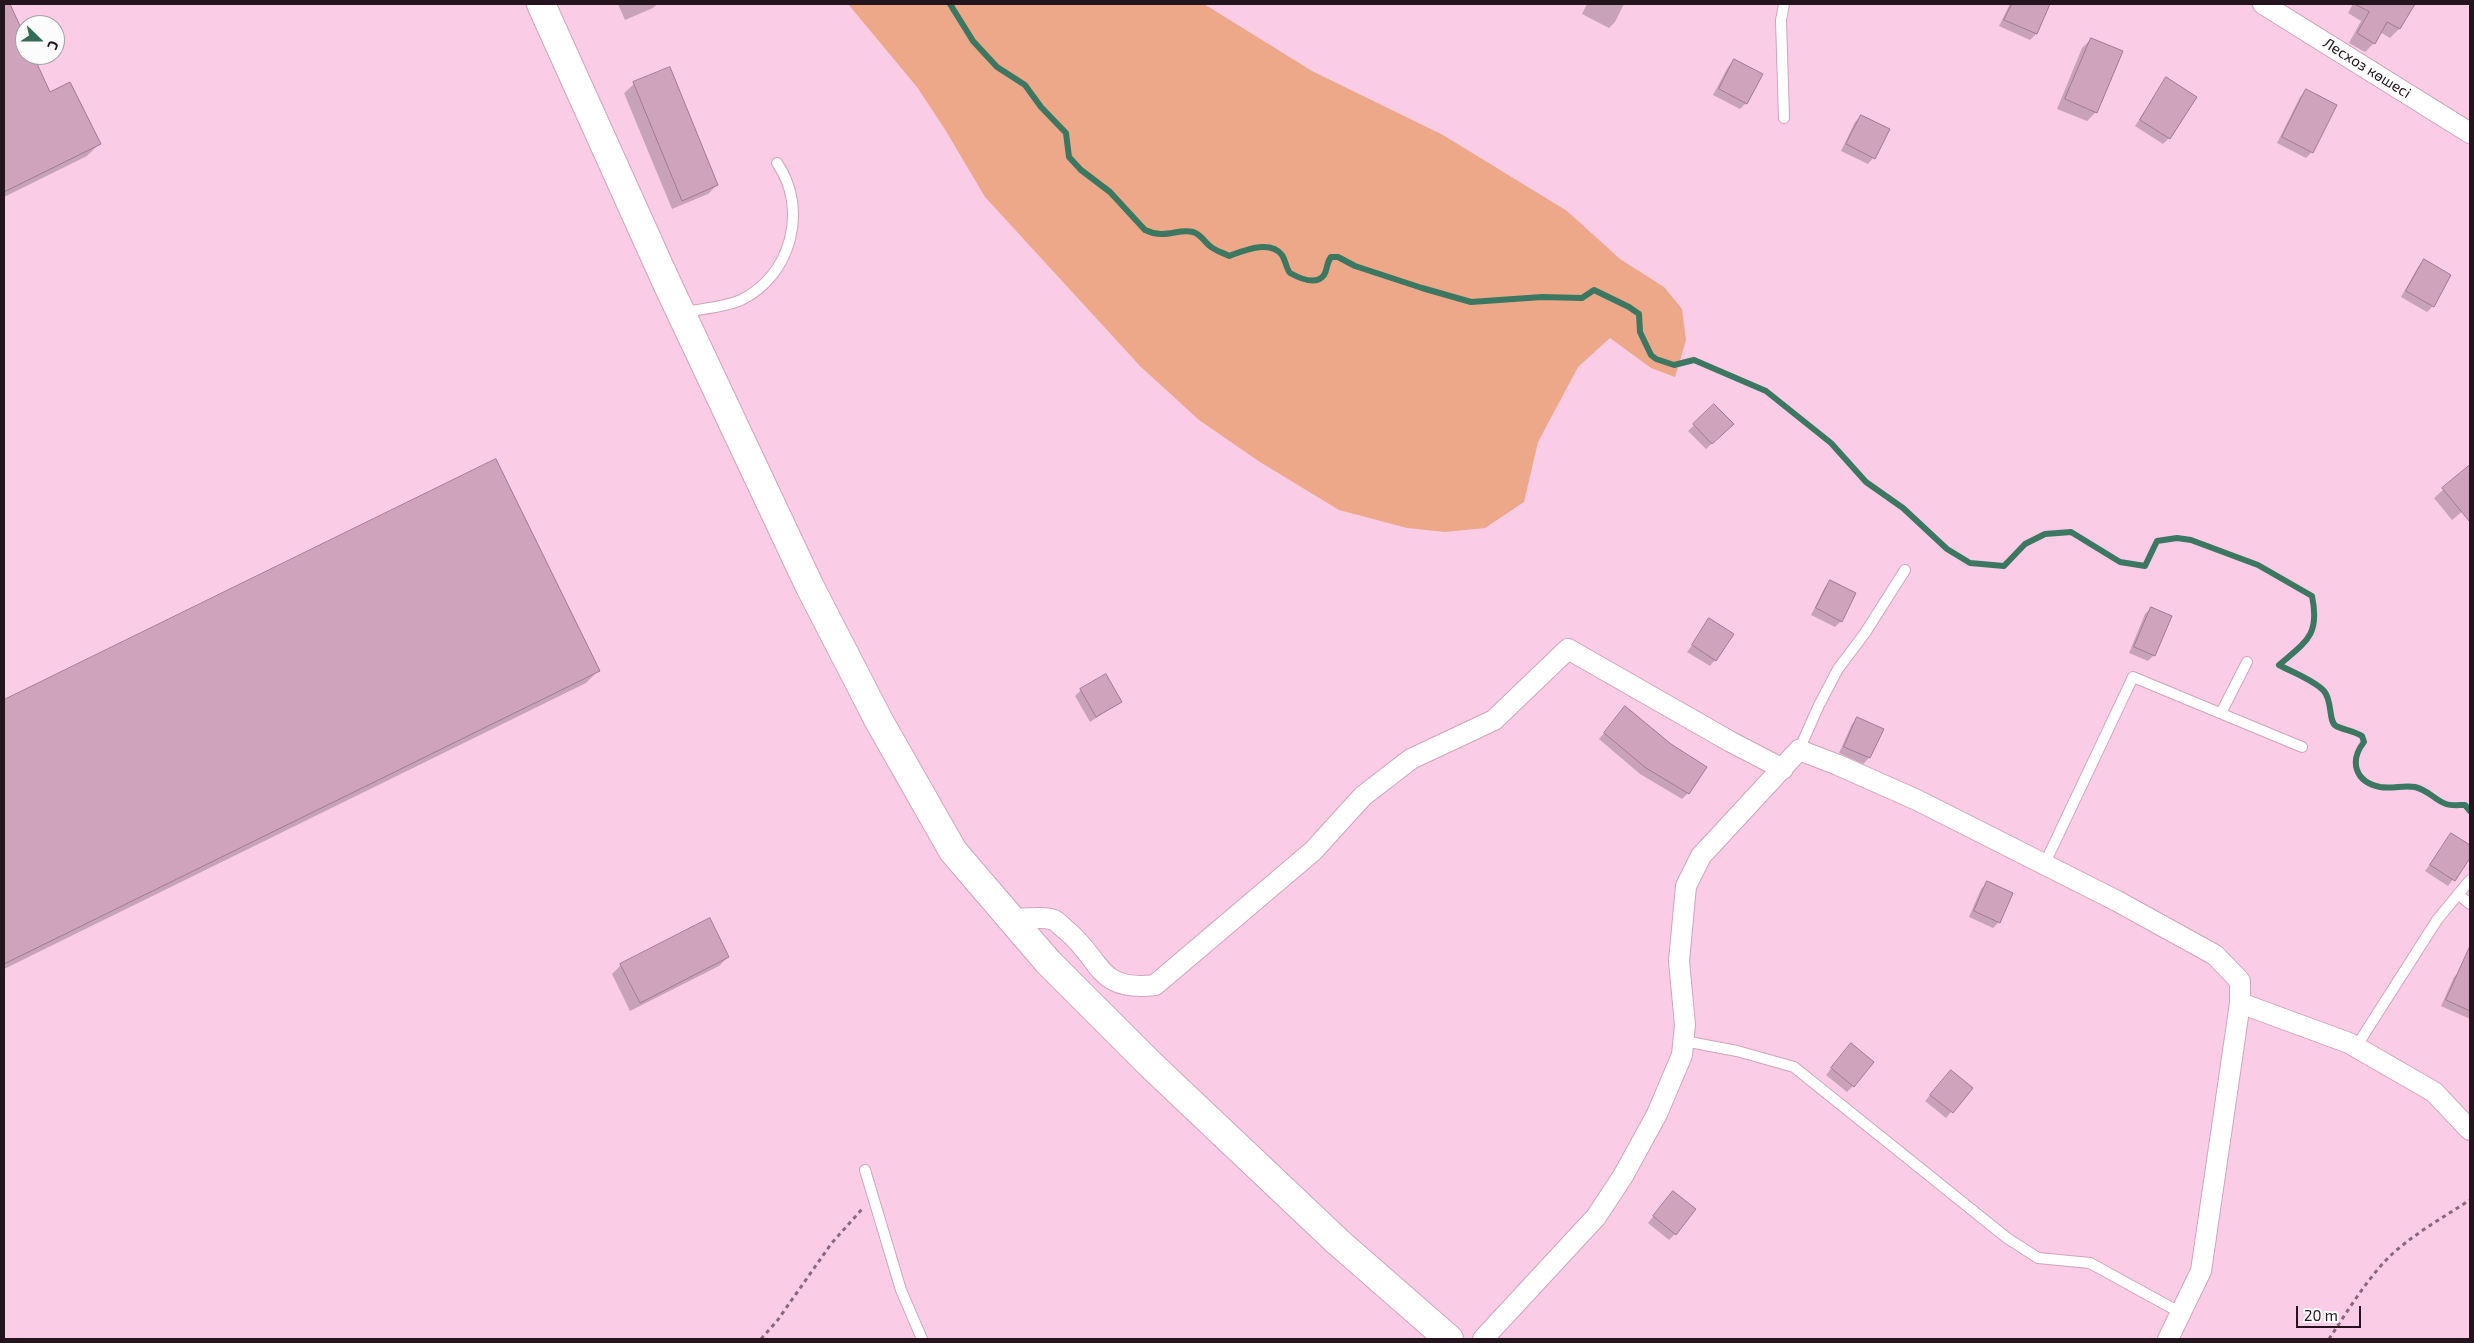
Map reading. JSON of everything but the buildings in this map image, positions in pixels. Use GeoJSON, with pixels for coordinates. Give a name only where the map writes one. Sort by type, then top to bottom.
{"type":"FeatureCollection","features":[{"type":"Feature","properties":{"kind":"street"},"geometry":{"type":"LineString","coordinates":[[541,4],[680,313],[810,587],[879,721],[953,851],[1048,962],[1150,1064],[1338,1242],[1449,1339]]}},
{"type":"Feature","properties":{"kind":"street","name":"Лесхоз көшесі"},"geometry":{"type":"LineString","coordinates":[[2263,4],[2470,133]]}},
{"type":"Feature","properties":{"kind":"street"},"geometry":{"type":"LineString","coordinates":[[1011,919],[1053,920],[1076,938],[1096,968],[1113,981],[1136,987],[1155,985],[1314,851],[1363,796],[1411,759],[1494,720],[1568,649],[1731,742],[1783,769]]}},
{"type":"Feature","properties":{"kind":"street"},"geometry":{"type":"LineString","coordinates":[[1483,1339],[1596,1217],[1623,1176],[1657,1114],[1682,1055],[1684,1041],[1685,1025],[1679,961],[1686,886],[1701,856],[1799,750],[1917,800],[2045,863],[2215,955],[2240,981],[2240,1003],[2201,1271],[2168,1339]]}},
{"type":"Feature","properties":{"kind":"street"},"geometry":{"type":"LineString","coordinates":[[2240,1003],[2356,1047],[2434,1092],[2470,1130]]}},
{"type":"Feature","properties":{"kind":"lane"},"geometry":{"type":"LineString","coordinates":[[1784,4],[1781,20],[1784,118]]}},
{"type":"Feature","properties":{"kind":"lane"},"geometry":{"type":"LineString","coordinates":[[680,313],[740,301],[766,285],[781,263],[793,235],[793,203],[782,171],[777,163]]}},
{"type":"Feature","properties":{"kind":"lane"},"geometry":{"type":"LineString","coordinates":[[1799,750],[1819,705],[1838,669],[1865,634],[1905,570]]}},
{"type":"Feature","properties":{"kind":"lane"},"geometry":{"type":"LineString","coordinates":[[2221,713],[2247,662]]}},
{"type":"Feature","properties":{"kind":"lane"},"geometry":{"type":"LineString","coordinates":[[2045,863],[2133,677],[2302,747]]}},
{"type":"Feature","properties":{"kind":"lane"},"geometry":{"type":"LineString","coordinates":[[2356,1047],[2437,920],[2470,880]]}},
{"type":"Feature","properties":{"kind":"lane"},"geometry":{"type":"LineString","coordinates":[[2458,894],[2470,904]]}},
{"type":"Feature","properties":{"kind":"lane"},"geometry":{"type":"LineString","coordinates":[[1684,1041],[1737,1051],[1794,1066],[2007,1238],[2038,1258],[2090,1263],[2180,1313]]}},
{"type":"Feature","properties":{"kind":"lane"},"geometry":{"type":"LineString","coordinates":[[865,1170],[901,1290],[922,1339]]}},
{"type":"Feature","properties":{"kind":"path"},"geometry":{"type":"LineString","coordinates":[[761,1339],[783,1314],[831,1244],[873,1196]]}},
{"type":"Feature","properties":{"kind":"path"},"geometry":{"type":"LineString","coordinates":[[2328,1339],[2358,1296],[2389,1258],[2445,1216],[2470,1200]]}},
{"type":"Feature","properties":{"kind":"shaded area"},"geometry":{"type":"Polygon","coordinates":[[[848,4],[1204,4],[1312,71],[1443,135],[1567,211],[1620,259],[1664,287],[1682,309],[1686,340],[1675,377],[1651,368],[1610,338],[1578,367],[1538,442],[1524,502],[1485,528],[1445,532],[1407,528],[1339,510],[1260,462],[1199,420],[1140,366],[985,197],[946,131],[917,87],[848,4]]]}},
{"type":"Feature","properties":{"kind":"waterway"},"geometry":{"type":"LineString","coordinates":[[950,4],[973,41],[997,67],[1025,85],[1041,107],[1066,133],[1069,157],[1081,170],[1110,192],[1145,230],[1159,234],[1182,231],[1193,232],[1213,248],[1229,256],[1256,248],[1271,248],[1277,250],[1282,255],[1290,273],[1312,281],[1324,275],[1331,257],[1338,257],[1355,266],[1471,302],[1542,297],[1582,298],[1594,290],[1639,314],[1640,332],[1651,355],[1656,359],[1674,365],[1694,360],[1766,391],[1831,443],[1866,482],[1903,508],[1947,549],[1970,563],[2004,566],[2025,544],[2045,534],[2071,532],[2120,562],[2145,566],[2157,541],[2177,538],[2191,540],[2258,565],[2312,596],[2314,620],[2309,636],[2297,650],[2279,665],[2320,687],[2329,700],[2334,724],[2362,736],[2364,742],[2359,749],[2356,763],[2360,776],[2365,781],[2380,787],[2420,788],[2446,804],[2465,805],[2470,811]]}}]}
